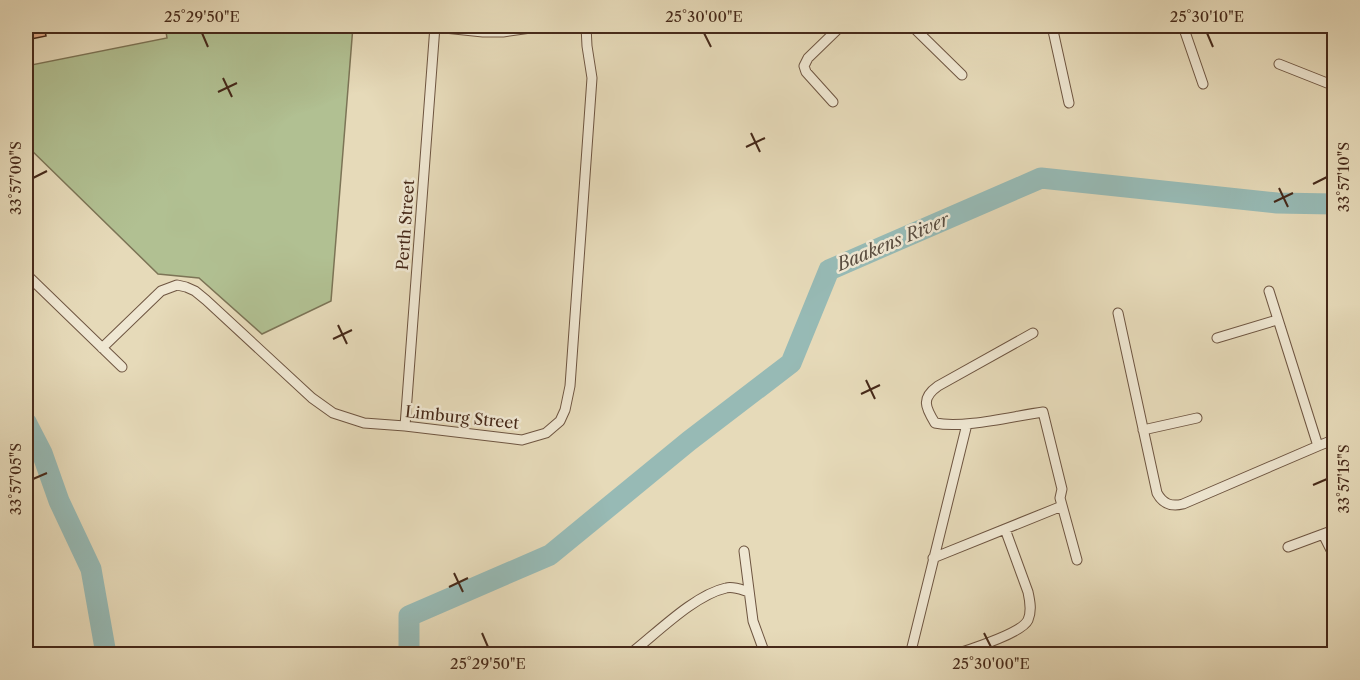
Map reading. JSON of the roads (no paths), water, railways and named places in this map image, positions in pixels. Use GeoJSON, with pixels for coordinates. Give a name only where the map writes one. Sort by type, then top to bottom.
{"type":"FeatureCollection","features":[{"type":"Feature","properties":{"kind":"street"},"geometry":{"type":"LineString","coordinates":[[435,26],[503,32],[545,26]]}},
{"type":"Feature","properties":{"kind":"street","name":"Perth Street"},"geometry":{"type":"LineString","coordinates":[[405,426],[435,26]]}},
{"type":"Feature","properties":{"kind":"street","name":"Limburg Street"},"geometry":{"type":"LineString","coordinates":[[102,348],[161,291],[177,285],[186,286],[206,300],[312,398],[333,413],[364,423],[522,440],[546,433],[560,421],[570,386],[592,78],[586,26]]}},
{"type":"Feature","properties":{"kind":"street"},"geometry":{"type":"LineString","coordinates":[[827,26],[839,27]]}},
{"type":"Feature","properties":{"kind":"street"},"geometry":{"type":"LineString","coordinates":[[912,26],[962,75]]}},
{"type":"Feature","properties":{"kind":"street"},"geometry":{"type":"LineString","coordinates":[[1052,26],[1069,104]]}},
{"type":"Feature","properties":{"kind":"street"},"geometry":{"type":"LineString","coordinates":[[1183,26],[1203,84]]}},
{"type":"Feature","properties":{"kind":"street"},"geometry":{"type":"LineString","coordinates":[[833,102],[806,72],[804,66],[808,58],[839,27]]}},
{"type":"Feature","properties":{"kind":"street"},"geometry":{"type":"LineString","coordinates":[[1279,64],[1335,84]]}},
{"type":"Feature","properties":{"kind":"street"},"geometry":{"type":"LineString","coordinates":[[26,274],[122,367]]}},
{"type":"Feature","properties":{"kind":"street"},"geometry":{"type":"LineString","coordinates":[[1269,291],[1318,446]]}},
{"type":"Feature","properties":{"kind":"street"},"geometry":{"type":"LineString","coordinates":[[1118,314],[1157,493],[1165,503],[1175,506],[1183,504],[1318,446],[1335,442]]}},
{"type":"Feature","properties":{"kind":"street"},"geometry":{"type":"LineString","coordinates":[[1216,338],[1277,320]]}},
{"type":"Feature","properties":{"kind":"street"},"geometry":{"type":"LineString","coordinates":[[1033,333],[930,391],[926,397],[926,404],[935,423],[945,424],[967,424],[1043,412],[1062,489],[1060,498],[1077,560]]}},
{"type":"Feature","properties":{"kind":"street"},"geometry":{"type":"LineString","coordinates":[[1143,430],[1197,418]]}},
{"type":"Feature","properties":{"kind":"street"},"geometry":{"type":"LineString","coordinates":[[913,654],[912,647],[967,424]]}},
{"type":"Feature","properties":{"kind":"street"},"geometry":{"type":"LineString","coordinates":[[933,558],[1062,506]]}},
{"type":"Feature","properties":{"kind":"street"},"geometry":{"type":"LineString","coordinates":[[956,654],[1017,630],[1028,620],[1030,602],[1028,592],[1005,529]]}},
{"type":"Feature","properties":{"kind":"street"},"geometry":{"type":"LineString","coordinates":[[1288,548],[1335,530]]}},
{"type":"Feature","properties":{"kind":"street"},"geometry":{"type":"LineString","coordinates":[[1323,534],[1335,556]]}},
{"type":"Feature","properties":{"kind":"street"},"geometry":{"type":"LineString","coordinates":[[744,551],[753,621],[765,654]]}},
{"type":"Feature","properties":{"kind":"street"},"geometry":{"type":"LineString","coordinates":[[630,654],[691,604],[727,588],[749,592]]}},
{"type":"Feature","properties":{"kind":"waterway","name":"Baakens River"},"geometry":{"type":"LineString","coordinates":[[409,654],[409,616],[550,555],[689,441],[791,363],[829,270],[1041,178],[1277,203],[1334,204]]}},
{"type":"Feature","properties":{"kind":"waterway","name":"Baakens River"},"geometry":{"type":"LineString","coordinates":[[26,422],[42,453],[59,501],[91,569],[106,654]]}}]}
